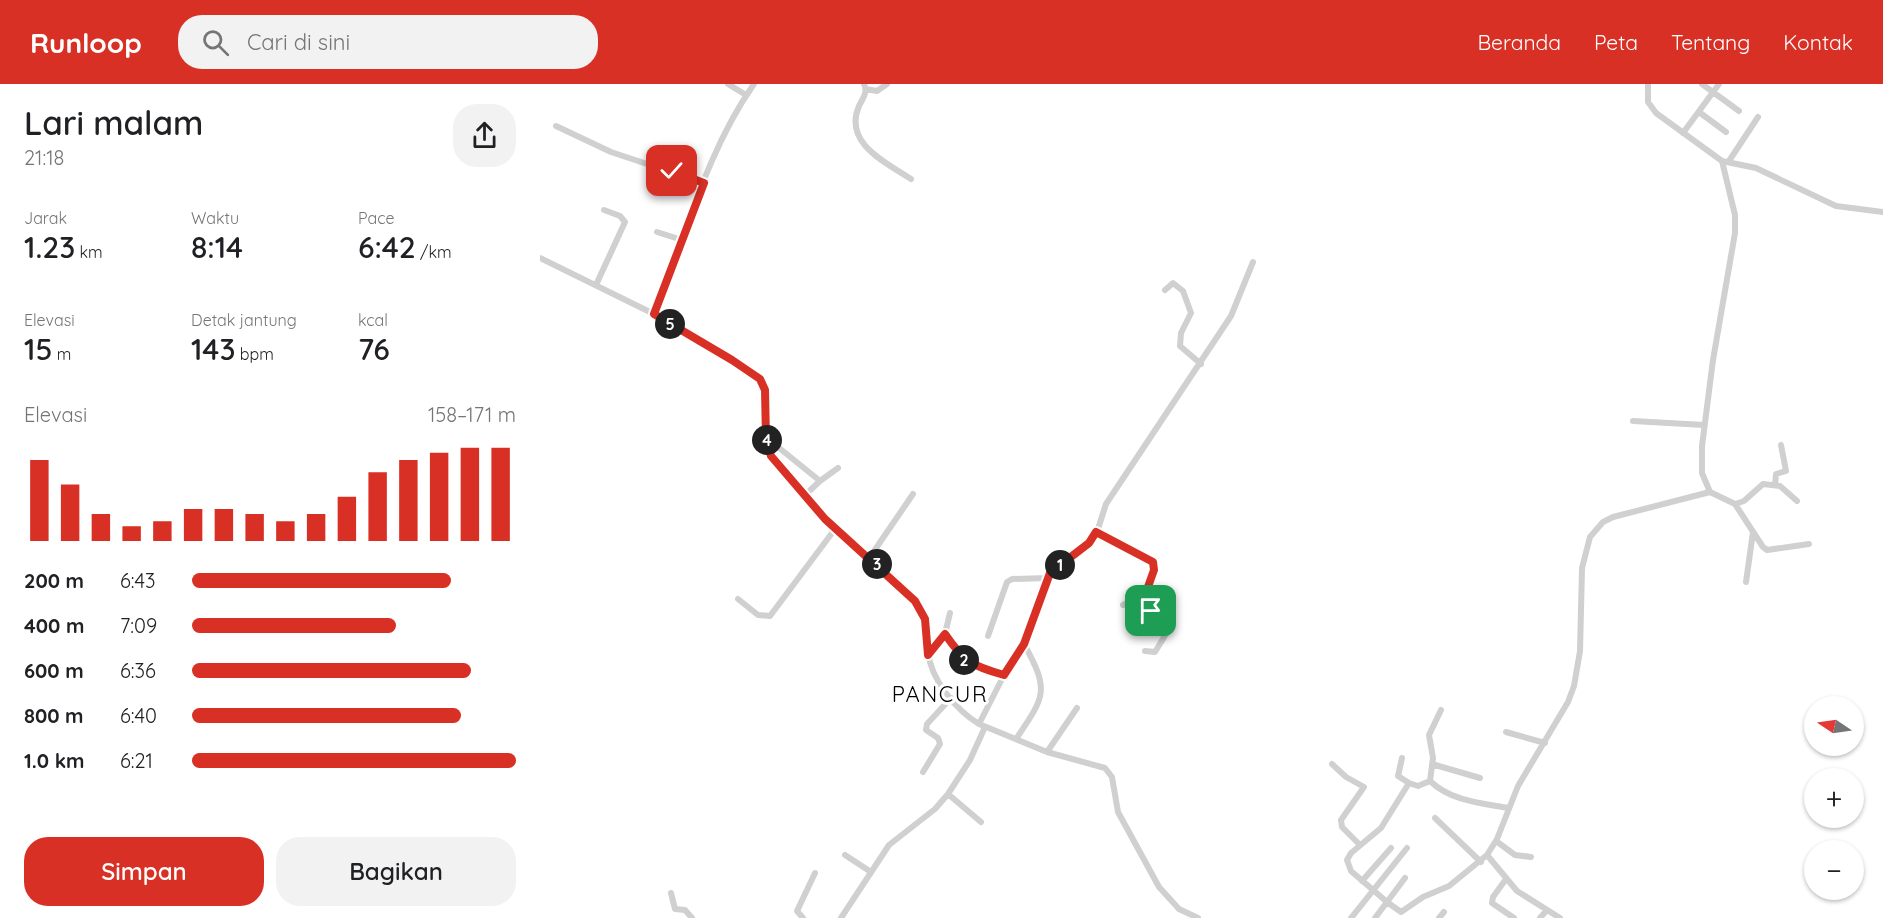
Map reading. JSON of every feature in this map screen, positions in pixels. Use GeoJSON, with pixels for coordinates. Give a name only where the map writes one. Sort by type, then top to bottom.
{"type":"FeatureCollection","features":[{"type":"Feature","properties":{"kind":"street"},"geometry":{"type":"LineString","coordinates":[[728,84],[746,94]]}},
{"type":"Feature","properties":{"kind":"street"},"geometry":{"type":"LineString","coordinates":[[654,314],[704,183],[746,94],[754,84]]}},
{"type":"Feature","properties":{"kind":"street"},"geometry":{"type":"LineString","coordinates":[[887,84],[878,91],[865,86],[856,116],[860,140],[880,159],[911,179]]}},
{"type":"Feature","properties":{"kind":"street"},"geometry":{"type":"LineString","coordinates":[[1648,84],[1647,92],[1652,107],[1683,133],[1726,161],[1756,168],[1836,206],[1883,212]]}},
{"type":"Feature","properties":{"kind":"street"},"geometry":{"type":"LineString","coordinates":[[1702,84],[1739,111]]}},
{"type":"Feature","properties":{"kind":"street"},"geometry":{"type":"LineString","coordinates":[[1683,133],[1719,84]]}},
{"type":"Feature","properties":{"kind":"street"},"geometry":{"type":"LineString","coordinates":[[1699,112],[1726,132]]}},
{"type":"Feature","properties":{"kind":"street"},"geometry":{"type":"LineString","coordinates":[[1710,492],[1702,473],[1701,462],[1704,425],[1735,233],[1735,215],[1726,161],[1758,117]]}},
{"type":"Feature","properties":{"kind":"street"},"geometry":{"type":"LineString","coordinates":[[556,126],[611,152],[704,183]]}},
{"type":"Feature","properties":{"kind":"street"},"geometry":{"type":"LineString","coordinates":[[596,285],[625,222],[620,216],[604,210]]}},
{"type":"Feature","properties":{"kind":"street"},"geometry":{"type":"LineString","coordinates":[[657,232],[682,240]]}},
{"type":"Feature","properties":{"kind":"street"},"geometry":{"type":"LineString","coordinates":[[540,258],[654,314],[760,379],[766,397],[767,442],[774,460],[835,529],[870,557],[907,592],[923,613],[928,655],[935,675],[951,698],[970,719],[982,725],[1047,752],[1098,765],[1109,772],[1118,812],[1159,887],[1179,909],[1198,918]]}},
{"type":"Feature","properties":{"kind":"street"},"geometry":{"type":"LineString","coordinates":[[842,918],[890,845],[935,809],[948,794],[970,760],[982,725],[1004,675],[1024,644],[1047,578],[1089,543],[1096,532],[1106,504],[1231,316],[1253,262]]}},
{"type":"Feature","properties":{"kind":"street"},"geometry":{"type":"LineString","coordinates":[[1165,290],[1170,284],[1177,285],[1187,298],[1191,313],[1182,333],[1180,346],[1201,364]]}},
{"type":"Feature","properties":{"kind":"street"},"geometry":{"type":"LineString","coordinates":[[1633,421],[1704,425]]}},
{"type":"Feature","properties":{"kind":"street"},"geometry":{"type":"LineString","coordinates":[[767,442],[773,443],[820,481]]}},
{"type":"Feature","properties":{"kind":"street"},"geometry":{"type":"LineString","coordinates":[[1775,485],[1776,474],[1786,471],[1781,445]]}},
{"type":"Feature","properties":{"kind":"street"},"geometry":{"type":"LineString","coordinates":[[804,496],[838,468]]}},
{"type":"Feature","properties":{"kind":"street"},"geometry":{"type":"LineString","coordinates":[[1735,504],[1744,501],[1763,484],[1775,485],[1797,501]]}},
{"type":"Feature","properties":{"kind":"street"},"geometry":{"type":"LineString","coordinates":[[1409,783],[1381,828],[1360,845],[1347,860],[1351,871],[1403,915],[1423,897],[1449,886],[1487,855],[1496,841],[1518,786],[1555,728],[1574,686],[1578,670],[1583,615],[1582,568],[1590,537],[1598,527],[1613,517],[1710,492],[1735,504],[1767,550],[1809,544]]}},
{"type":"Feature","properties":{"kind":"street"},"geometry":{"type":"LineString","coordinates":[[870,557],[913,494]]}},
{"type":"Feature","properties":{"kind":"street"},"geometry":{"type":"LineString","coordinates":[[738,599],[758,615],[770,615],[835,529]]}},
{"type":"Feature","properties":{"kind":"street"},"geometry":{"type":"LineString","coordinates":[[1096,532],[1153,562],[1154,570],[1144,594],[1144,603],[1167,622],[1168,629],[1155,652],[1145,651]]}},
{"type":"Feature","properties":{"kind":"street"},"geometry":{"type":"LineString","coordinates":[[1746,582],[1753,532]]}},
{"type":"Feature","properties":{"kind":"street"},"geometry":{"type":"LineString","coordinates":[[988,636],[1007,582],[1012,579],[1047,578]]}},
{"type":"Feature","properties":{"kind":"street"},"geometry":{"type":"LineString","coordinates":[[1123,605],[1144,594]]}},
{"type":"Feature","properties":{"kind":"street"},"geometry":{"type":"LineString","coordinates":[[928,655],[945,634],[950,613]]}},
{"type":"Feature","properties":{"kind":"street"},"geometry":{"type":"LineString","coordinates":[[945,634],[966,661],[976,667],[1004,675]]}},
{"type":"Feature","properties":{"kind":"street"},"geometry":{"type":"LineString","coordinates":[[1016,739],[1039,702],[1041,683],[1040,673],[1024,644]]}},
{"type":"Feature","properties":{"kind":"street"},"geometry":{"type":"LineString","coordinates":[[923,772],[940,744],[938,738],[926,730],[927,724],[951,698]]}},
{"type":"Feature","properties":{"kind":"street"},"geometry":{"type":"LineString","coordinates":[[1047,752],[1077,708]]}},
{"type":"Feature","properties":{"kind":"street"},"geometry":{"type":"LineString","coordinates":[[1430,781],[1432,764],[1429,735],[1441,710]]}},
{"type":"Feature","properties":{"kind":"street"},"geometry":{"type":"LineString","coordinates":[[1506,732],[1545,743]]}},
{"type":"Feature","properties":{"kind":"street"},"geometry":{"type":"LineString","coordinates":[[1402,758],[1398,776],[1409,783],[1420,785],[1430,781]]}},
{"type":"Feature","properties":{"kind":"street"},"geometry":{"type":"LineString","coordinates":[[1332,764],[1346,777],[1364,787],[1341,820],[1342,827],[1360,845]]}},
{"type":"Feature","properties":{"kind":"street"},"geometry":{"type":"LineString","coordinates":[[1432,764],[1480,778]]}},
{"type":"Feature","properties":{"kind":"street"},"geometry":{"type":"LineString","coordinates":[[1430,781],[1446,794],[1463,800],[1508,808]]}},
{"type":"Feature","properties":{"kind":"street"},"geometry":{"type":"LineString","coordinates":[[948,794],[981,822]]}},
{"type":"Feature","properties":{"kind":"street"},"geometry":{"type":"LineString","coordinates":[[1436,818],[1481,862]]}},
{"type":"Feature","properties":{"kind":"street"},"geometry":{"type":"LineString","coordinates":[[1496,841],[1515,855],[1530,857]]}},
{"type":"Feature","properties":{"kind":"street"},"geometry":{"type":"LineString","coordinates":[[1362,881],[1391,848]]}},
{"type":"Feature","properties":{"kind":"street"},"geometry":{"type":"LineString","coordinates":[[1351,918],[1407,848]]}},
{"type":"Feature","properties":{"kind":"street"},"geometry":{"type":"LineString","coordinates":[[845,855],[872,872]]}},
{"type":"Feature","properties":{"kind":"street"},"geometry":{"type":"LineString","coordinates":[[1487,855],[1517,891],[1560,918]]}},
{"type":"Feature","properties":{"kind":"street"},"geometry":{"type":"LineString","coordinates":[[803,918],[797,911],[815,873]]}},
{"type":"Feature","properties":{"kind":"street"},"geometry":{"type":"LineString","coordinates":[[1374,918],[1405,878]]}},
{"type":"Feature","properties":{"kind":"street"},"geometry":{"type":"LineString","coordinates":[[1506,879],[1493,897],[1492,903],[1514,918]]}},
{"type":"Feature","properties":{"kind":"street"},"geometry":{"type":"LineString","coordinates":[[671,893],[675,909],[685,910],[692,918]]}},
{"type":"Feature","properties":{"kind":"street"},"geometry":{"type":"LineString","coordinates":[[1540,918],[1547,910]]}},
{"type":"Feature","properties":{"kind":"district","name":"PANCUR"},"geometry":{"type":"Point","coordinates":[940,694]}},
{"type":"Feature","properties":{"kind":"route"},"geometry":{"type":"LineString","coordinates":[[672,171],[704,183],[654,314],[710,346],[760,379],[766,397],[766,439],[771,456],[825,519],[870,557],[915,601],[925,619],[928,655],[945,634],[955,650],[966,661],[976,667],[1004,675],[1024,644],[1050,573],[1089,543],[1096,532],[1139,552],[1153,562],[1154,570],[1146,587],[1144,598],[1144,603],[1151,611]]}}]}
